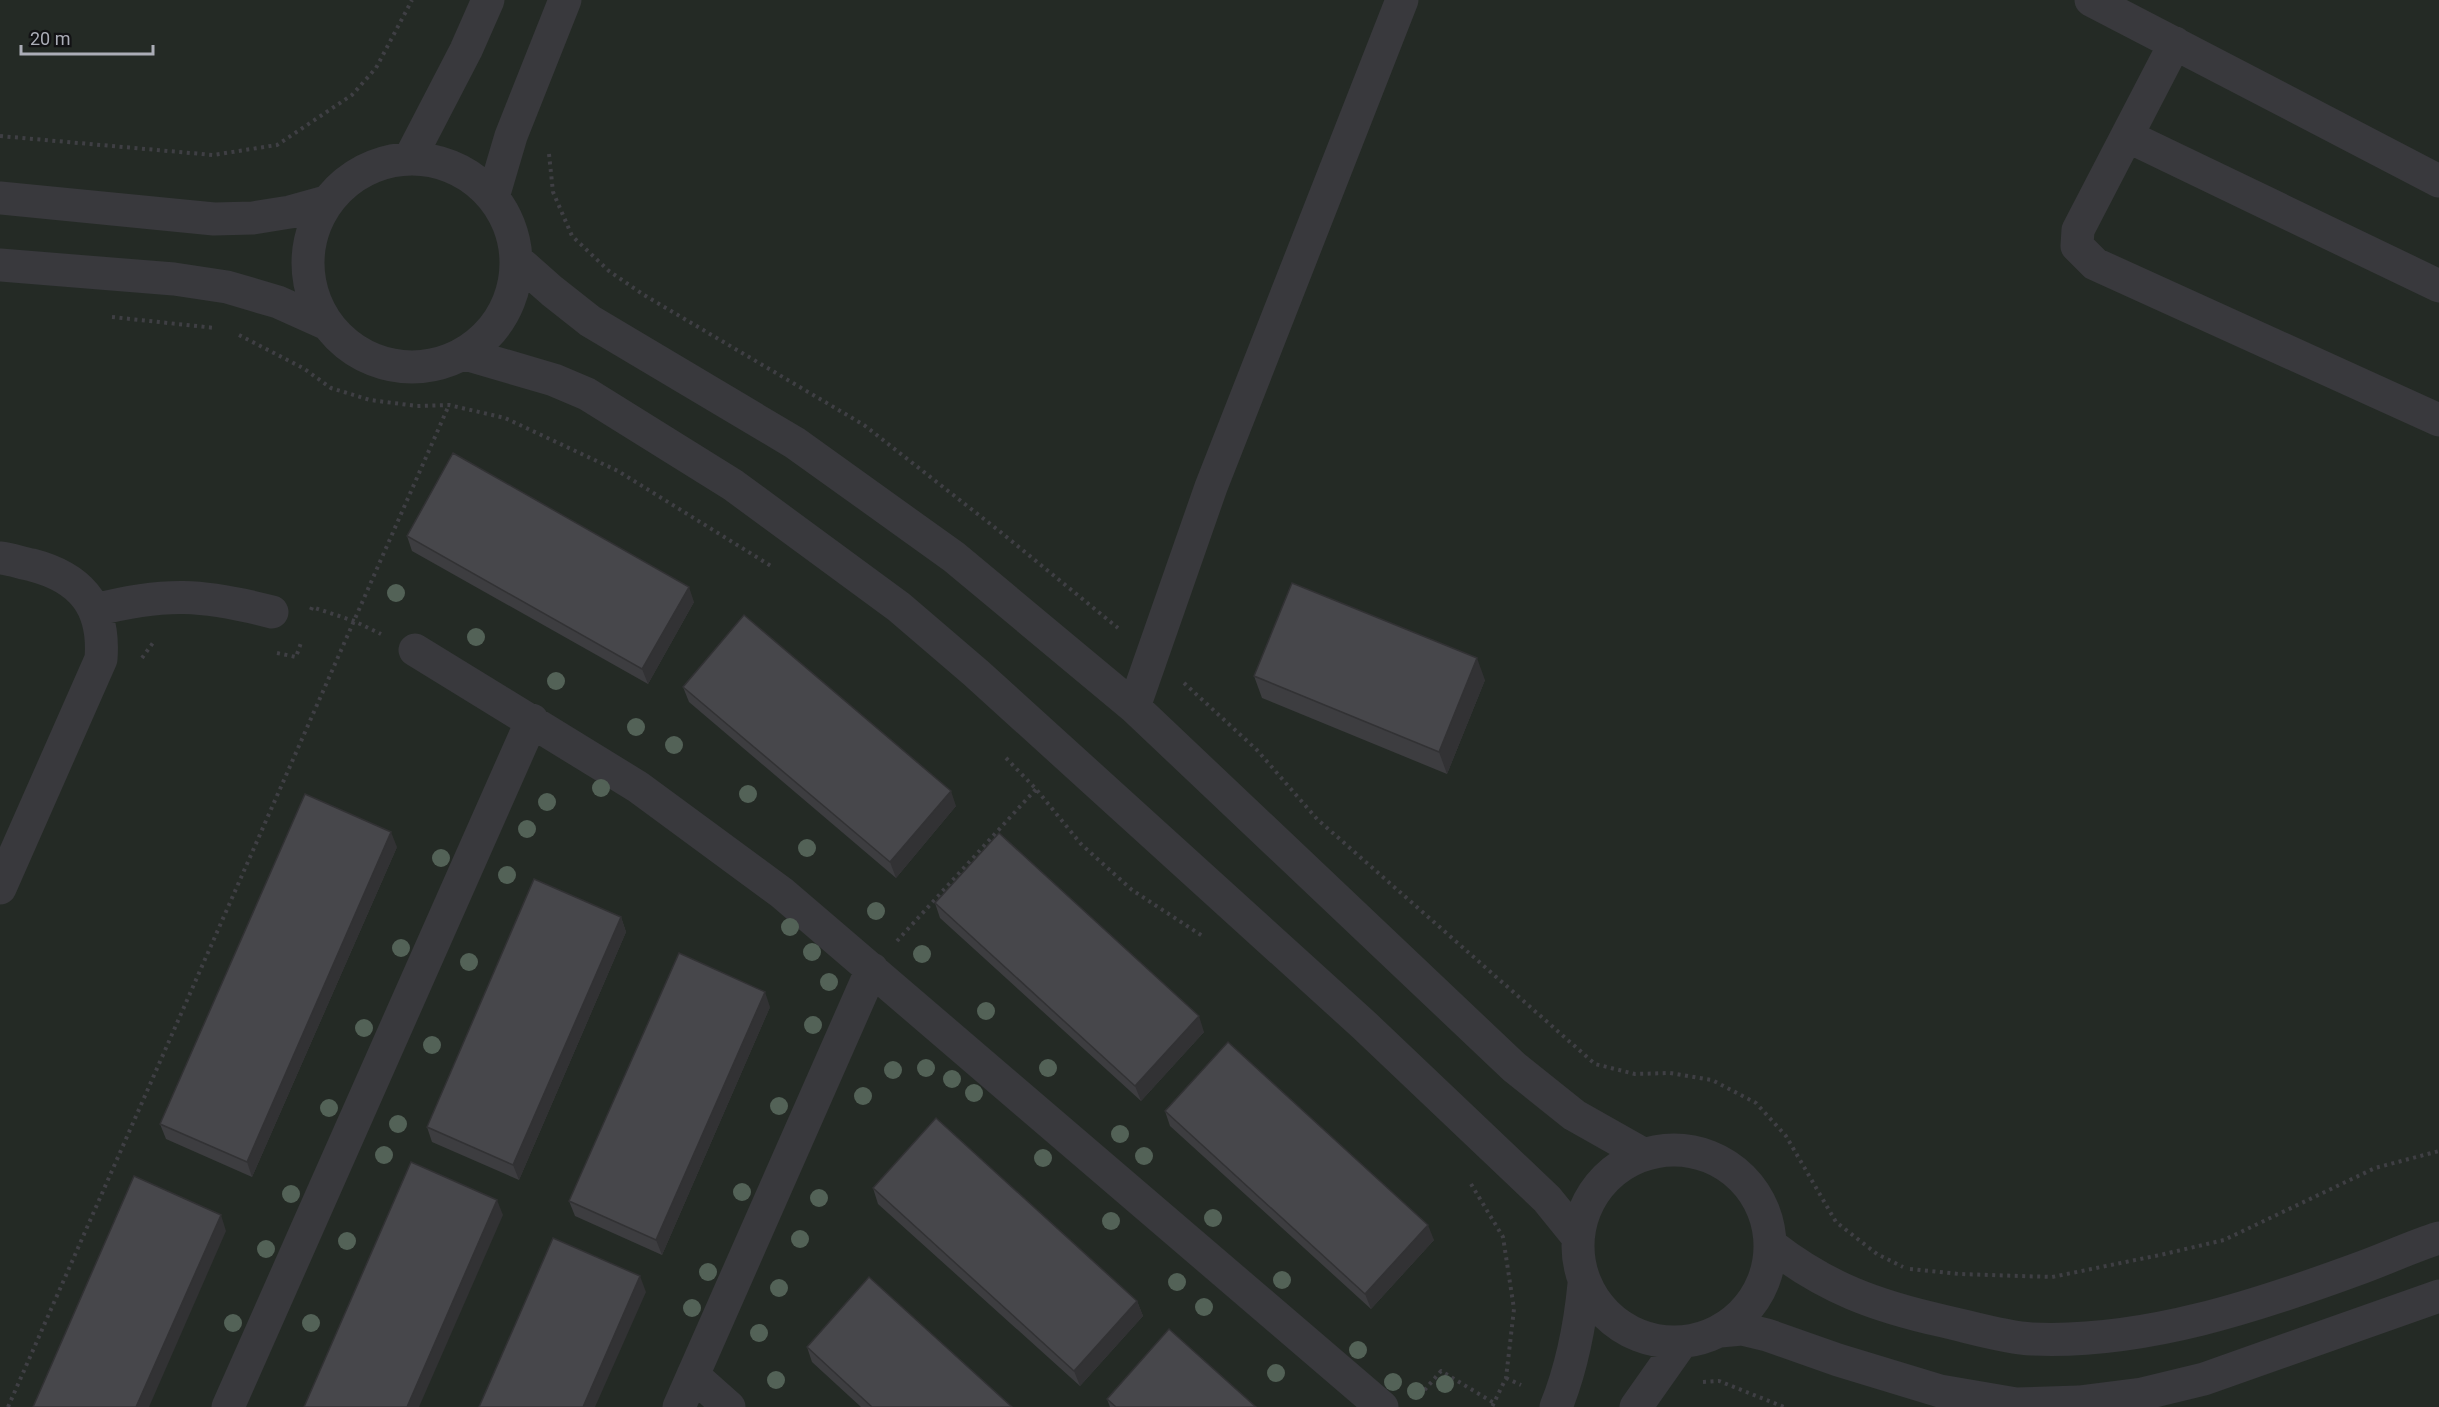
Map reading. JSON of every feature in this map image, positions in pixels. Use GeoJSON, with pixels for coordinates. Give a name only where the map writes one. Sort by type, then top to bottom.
{"type":"FeatureCollection","features":[{"type":"Feature","properties":{"kind":"street"},"geometry":{"type":"LineString","coordinates":[[410,158],[466,50],[488,0]]}},
{"type":"Feature","properties":{"kind":"street"},"geometry":{"type":"LineString","coordinates":[[494,197],[522,107],[565,0]]}},
{"type":"Feature","properties":{"kind":"street"},"geometry":{"type":"LineString","coordinates":[[1134,707],[1211,487],[1402,0]]}},
{"type":"Feature","properties":{"kind":"street"},"geometry":{"type":"LineString","coordinates":[[2091,0],[2439,181]]}},
{"type":"Feature","properties":{"kind":"street"},"geometry":{"type":"LineString","coordinates":[[2175,43],[2078,230],[2076,246],[2095,264],[2439,420]]}},
{"type":"Feature","properties":{"kind":"street"},"geometry":{"type":"LineString","coordinates":[[2127,136],[2439,286]]}},
{"type":"Feature","properties":{"kind":"street"},"geometry":{"type":"LineString","coordinates":[[410,158],[442,162],[470,176],[494,197],[506,216],[514,238],[518,261],[514,289],[504,315],[487,337],[465,354],[436,366],[405,369],[375,362],[349,346],[327,324],[312,294],[307,263],[312,231],[326,202],[349,179],[378,164],[410,158]]}},
{"type":"Feature","properties":{"kind":"street"},"geometry":{"type":"LineString","coordinates":[[0,198],[214,219],[262,217],[326,202]]}},
{"type":"Feature","properties":{"kind":"street"},"geometry":{"type":"LineString","coordinates":[[518,261],[590,321],[795,443],[875,498],[954,557],[1134,707],[1514,1068],[1574,1115],[1643,1154]]}},
{"type":"Feature","properties":{"kind":"street"},"geometry":{"type":"LineString","coordinates":[[0,265],[174,279],[227,287],[278,302],[327,324]]}},
{"type":"Feature","properties":{"kind":"street"},"geometry":{"type":"LineString","coordinates":[[465,354],[544,377],[587,394],[733,485],[900,607],[976,673],[1365,1026],[1547,1199],[1577,1236]]}},
{"type":"Feature","properties":{"kind":"street"},"geometry":{"type":"LineString","coordinates":[[0,558],[48,569],[71,581],[95,610],[101,626],[101,659],[0,888]]}},
{"type":"Feature","properties":{"kind":"street"},"geometry":{"type":"LineString","coordinates":[[95,610],[129,601],[164,597],[198,597],[231,601],[272,612]]}},
{"type":"Feature","properties":{"kind":"street"},"geometry":{"type":"LineString","coordinates":[[416,650],[638,787],[711,838],[782,893],[1382,1407]]}},
{"type":"Feature","properties":{"kind":"street"},"geometry":{"type":"LineString","coordinates":[[228,1407],[532,720]]}},
{"type":"Feature","properties":{"kind":"street"},"geometry":{"type":"LineString","coordinates":[[679,1407],[872,969]]}},
{"type":"Feature","properties":{"kind":"street"},"geometry":{"type":"LineString","coordinates":[[1672,1149],[1703,1154],[1730,1167],[1752,1188],[1766,1215],[1771,1245],[1766,1276],[1752,1304],[1738,1320],[1699,1340],[1681,1343],[1648,1340],[1622,1328],[1600,1308],[1584,1284],[1578,1260],[1577,1236],[1582,1214],[1591,1194],[1605,1177],[1623,1163],[1643,1154],[1672,1149]]}},
{"type":"Feature","properties":{"kind":"street"},"geometry":{"type":"LineString","coordinates":[[1771,1245],[1793,1262],[1823,1279],[1856,1296],[1894,1310],[2031,1339],[2104,1336],[2161,1328],[2230,1311],[2297,1290],[2439,1238]]}},
{"type":"Feature","properties":{"kind":"street"},"geometry":{"type":"LineString","coordinates":[[1556,1407],[1576,1337],[1584,1284]]}},
{"type":"Feature","properties":{"kind":"street"},"geometry":{"type":"LineString","coordinates":[[1720,1331],[1742,1329],[1767,1335],[1838,1360],[1940,1390],[2016,1404],[2079,1402],[2142,1394],[2204,1379],[2439,1296]]}},
{"type":"Feature","properties":{"kind":"street"},"geometry":{"type":"LineString","coordinates":[[1636,1407],[1681,1343]]}},
{"type":"Feature","properties":{"kind":"street"},"geometry":{"type":"LineString","coordinates":[[693,1375],[729,1407]]}},
{"type":"Feature","properties":{"kind":"path"},"geometry":{"type":"LineString","coordinates":[[0,136],[213,155],[277,145],[352,95],[376,68],[412,0]]}},
{"type":"Feature","properties":{"kind":"path"},"geometry":{"type":"LineString","coordinates":[[549,147],[553,192],[572,236],[609,271],[644,295],[864,425],[998,530],[1152,656],[1257,750],[1317,819],[1595,1065],[1635,1074],[1670,1073],[1712,1080],[1756,1103],[1786,1136],[1836,1222],[1877,1254],[1908,1269],[1959,1274],[2052,1277],[2224,1240],[2375,1168],[2439,1151]]}},
{"type":"Feature","properties":{"kind":"path"},"geometry":{"type":"LineString","coordinates":[[103,316],[218,329]]}},
{"type":"Feature","properties":{"kind":"path"},"geometry":{"type":"LineString","coordinates":[[229,330],[267,347],[331,388],[370,400],[417,406],[449,405],[505,418],[618,471],[778,570]]}},
{"type":"Feature","properties":{"kind":"path"},"geometry":{"type":"LineString","coordinates":[[8,1407],[449,405]]}},
{"type":"Feature","properties":{"kind":"path"},"geometry":{"type":"LineString","coordinates":[[998,750],[1036,789],[1081,844],[1132,890],[1172,918],[1210,940]]}},
{"type":"Feature","properties":{"kind":"path"},"geometry":{"type":"LineString","coordinates":[[872,969],[1036,789]]}},
{"type":"Feature","properties":{"kind":"path"},"geometry":{"type":"LineString","coordinates":[[1413,1386],[1422,1393],[1441,1371],[1493,1405],[1506,1378],[1514,1309],[1503,1237],[1466,1177]]}},
{"type":"Feature","properties":{"kind":"path"},"geometry":{"type":"LineString","coordinates":[[1698,1382],[1719,1380],[1784,1407]]}},
{"type":"Feature","properties":{"kind":"shaded area"},"geometry":{"type":"Polygon","coordinates":[[[0,0],[2439,0],[2439,1407],[0,1407],[0,0]]]}},
{"type":"Feature","properties":{"kind":"building"},"geometry":{"type":"Polygon","coordinates":[[[453,453],[689,587],[642,669],[407,536],[453,453]]]}},
{"type":"Feature","properties":{"kind":"building"},"geometry":{"type":"Polygon","coordinates":[[[1292,583],[1477,658],[1439,752],[1254,676],[1292,583]]]}},
{"type":"Feature","properties":{"kind":"building"},"geometry":{"type":"Polygon","coordinates":[[[744,615],[951,791],[890,862],[683,687],[744,615]]]}},
{"type":"Feature","properties":{"kind":"building"},"geometry":{"type":"Polygon","coordinates":[[[305,794],[391,832],[247,1162],[160,1124],[305,794]]]}},
{"type":"Feature","properties":{"kind":"building"},"geometry":{"type":"Polygon","coordinates":[[[999,833],[1199,1016],[1135,1086],[935,903],[999,833]]]}},
{"type":"Feature","properties":{"kind":"building"},"geometry":{"type":"Polygon","coordinates":[[[534,879],[621,917],[513,1165],[427,1127],[534,879]]]}},
{"type":"Feature","properties":{"kind":"building"},"geometry":{"type":"Polygon","coordinates":[[[679,953],[765,992],[656,1240],[569,1201],[679,953]]]}},
{"type":"Feature","properties":{"kind":"building"},"geometry":{"type":"Polygon","coordinates":[[[1228,1042],[1428,1225],[1365,1294],[1165,1111],[1228,1042]]]}},
{"type":"Feature","properties":{"kind":"building"},"geometry":{"type":"Polygon","coordinates":[[[936,1118],[1137,1301],[1074,1371],[873,1188],[936,1118]]]}},
{"type":"Feature","properties":{"kind":"building"},"geometry":{"type":"Polygon","coordinates":[[[411,1162],[497,1200],[407,1407],[304,1407],[411,1162]]]}},
{"type":"Feature","properties":{"kind":"building"},"geometry":{"type":"Polygon","coordinates":[[[134,1176],[221,1215],[136,1407],[33,1407],[134,1176]]]}},
{"type":"Feature","properties":{"kind":"building"},"geometry":{"type":"Polygon","coordinates":[[[553,1238],[640,1276],[583,1407],[479,1407],[553,1238]]]}},
{"type":"Feature","properties":{"kind":"building"},"geometry":{"type":"Polygon","coordinates":[[[869,1277],[1012,1407],[872,1407],[807,1347],[869,1277]]]}},
{"type":"Feature","properties":{"kind":"building"},"geometry":{"type":"Polygon","coordinates":[[[1169,1329],[1256,1407],[1116,1407],[1107,1399],[1169,1329]]]}}]}
